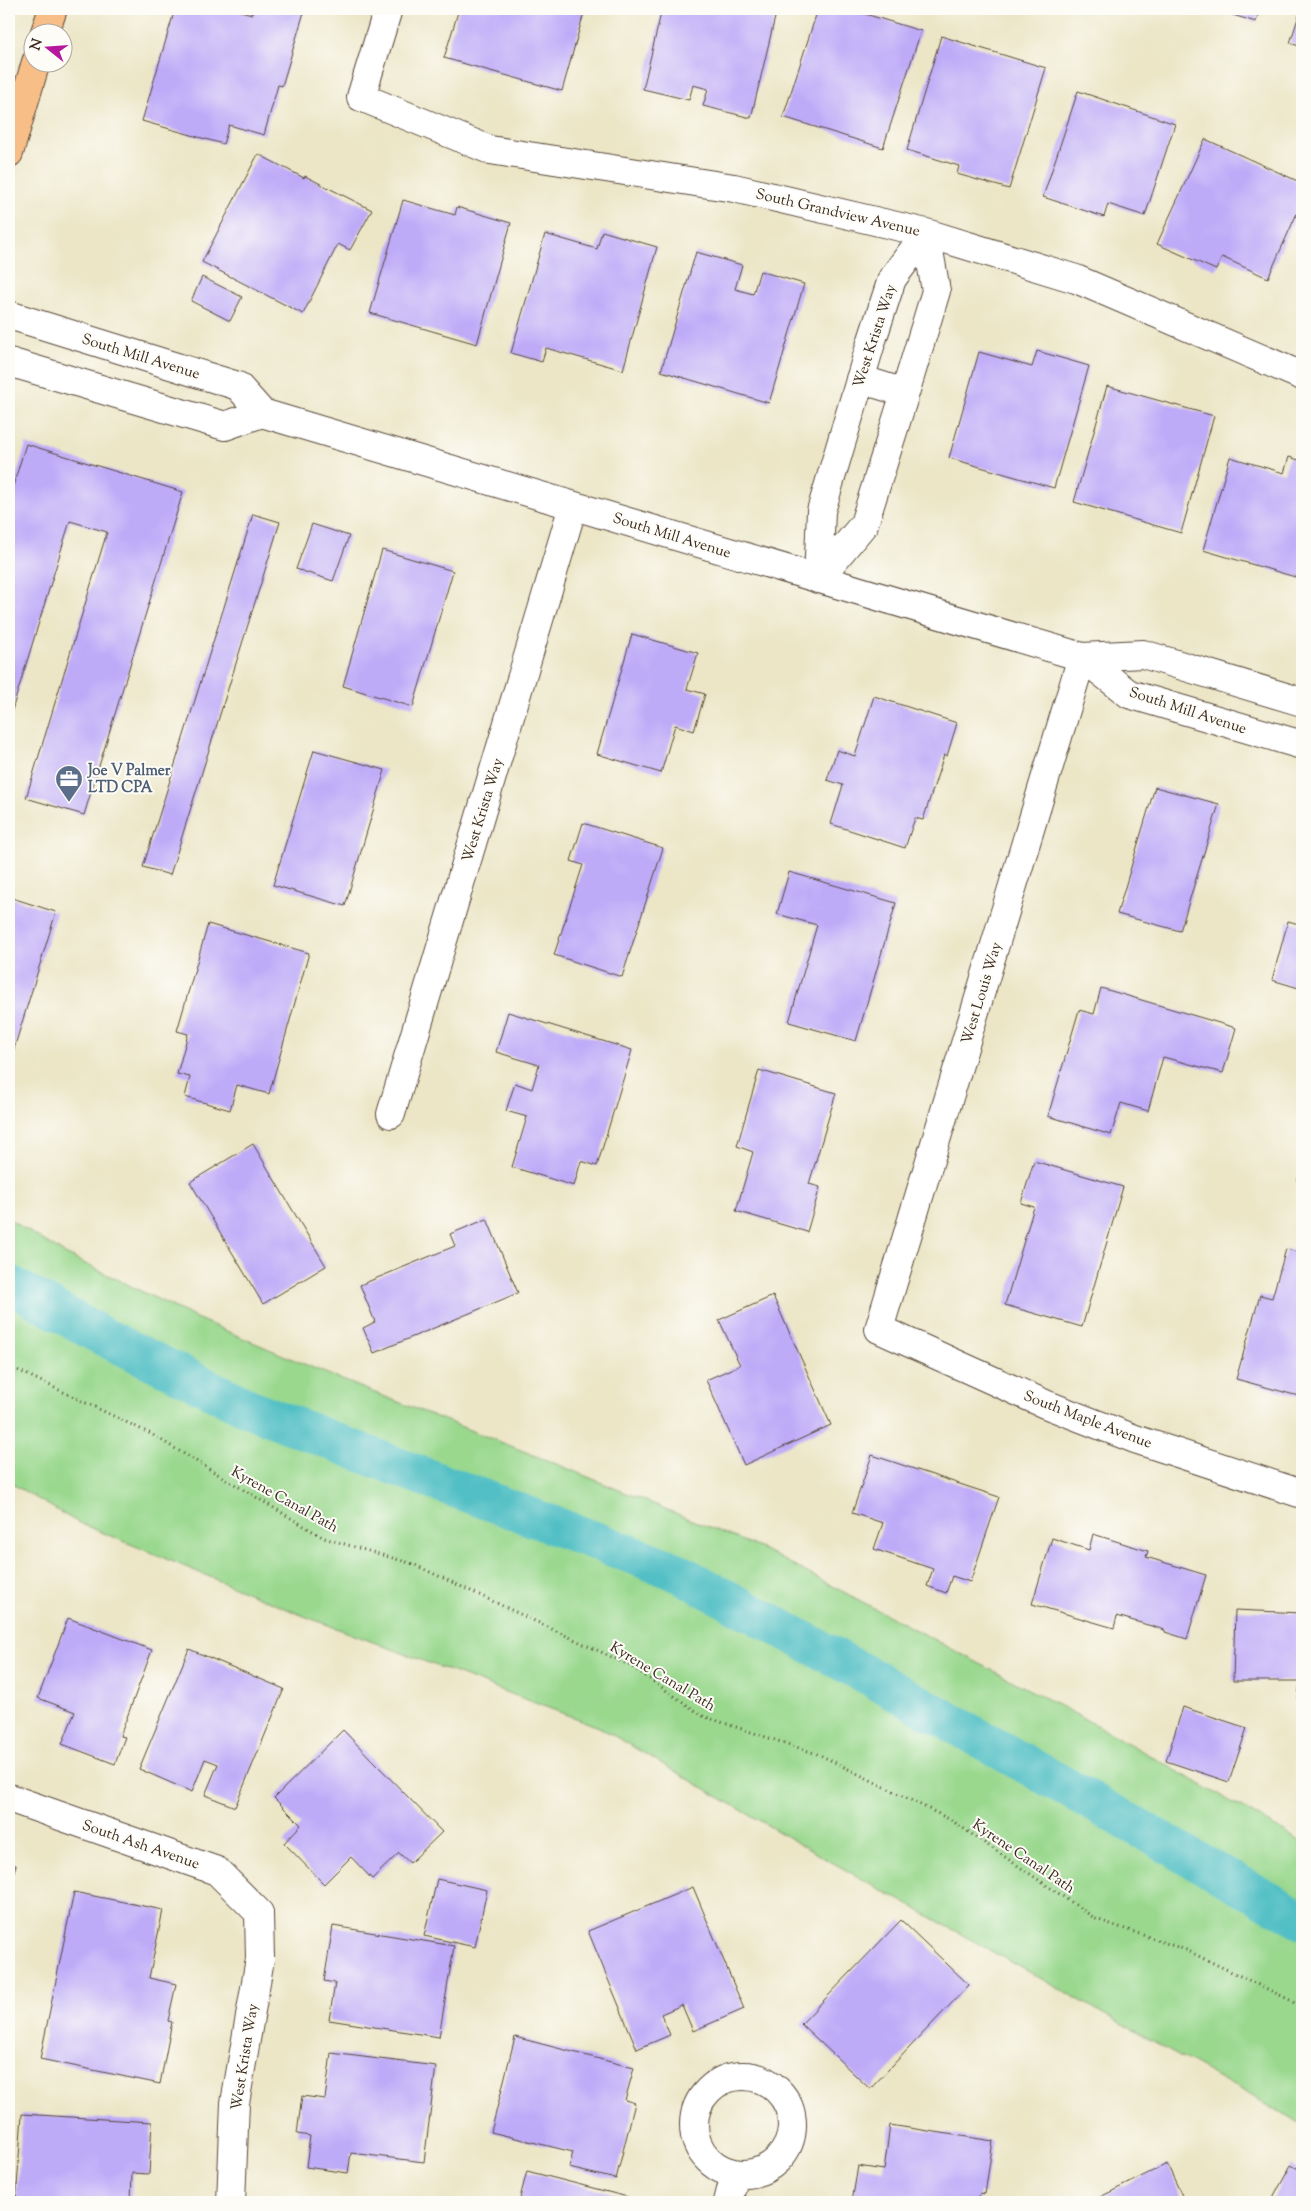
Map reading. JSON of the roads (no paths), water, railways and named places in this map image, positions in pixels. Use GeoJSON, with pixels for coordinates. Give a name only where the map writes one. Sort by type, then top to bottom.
{"type":"FeatureCollection","features":[{"type":"Feature","properties":{"kind":"main road"},"geometry":{"type":"LineString","coordinates":[[48,22],[53,9]]}},
{"type":"Feature","properties":{"kind":"main road"},"geometry":{"type":"LineString","coordinates":[[9,153],[33,72]]}},
{"type":"Feature","properties":{"kind":"street","name":"South Grandview Avenue"},"geometry":{"type":"LineString","coordinates":[[388,9],[361,98],[490,150],[734,188],[926,233],[1076,279],[1301,373]]}},
{"type":"Feature","properties":{"kind":"street","name":"West Krista Way"},"geometry":{"type":"LineString","coordinates":[[818,579],[821,511],[860,379],[892,279],[926,233]]}},
{"type":"Feature","properties":{"kind":"street"},"geometry":{"type":"LineString","coordinates":[[818,579],[864,524],[905,393],[936,291],[926,233]]}},
{"type":"Feature","properties":{"kind":"street","name":"South Mill Avenue"},"geometry":{"type":"LineString","coordinates":[[9,316],[238,386],[262,413],[573,506],[1082,657],[1143,654],[1302,702]]}},
{"type":"Feature","properties":{"kind":"street"},"geometry":{"type":"LineString","coordinates":[[9,362],[225,426],[262,413]]}},
{"type":"Feature","properties":{"kind":"street"},"geometry":{"type":"LineString","coordinates":[[860,379],[905,393]]}},
{"type":"Feature","properties":{"kind":"street","name":"West Krista Way"},"geometry":{"type":"LineString","coordinates":[[391,1114],[573,506]]}},
{"type":"Feature","properties":{"kind":"street","name":"South Mill Avenue"},"geometry":{"type":"LineString","coordinates":[[1082,657],[1129,694],[1302,745]]}},
{"type":"Feature","properties":{"kind":"street","name":"West Louis Way"},"geometry":{"type":"LineString","coordinates":[[879,1329],[1082,657]]}},
{"type":"Feature","properties":{"kind":"street","name":"South Maple Avenue"},"geometry":{"type":"LineString","coordinates":[[879,1329],[1045,1404],[1135,1438],[1302,1494]]}},
{"type":"Feature","properties":{"kind":"street","name":"South Ash Avenue"},"geometry":{"type":"LineString","coordinates":[[9,1798],[217,1870],[259,1913]]}},
{"type":"Feature","properties":{"kind":"street","name":"West Krista Way"},"geometry":{"type":"LineString","coordinates":[[231,2202],[236,2103],[260,1959],[259,1913]]}},
{"type":"Feature","properties":{"kind":"street"},"geometry":{"type":"LineString","coordinates":[[728,2202],[735,2174]]}},
{"type":"Feature","properties":{"kind":"waterway"},"geometry":{"type":"LineString","coordinates":[[9,1284],[100,1335],[251,1409],[398,1467],[673,1570],[869,1676],[1302,1920]]}},
{"type":"Feature","properties":{"kind":"place","name":"Joe V Palmer LTD CPA"},"geometry":{"type":"Point","coordinates":[69,803]}}]}
